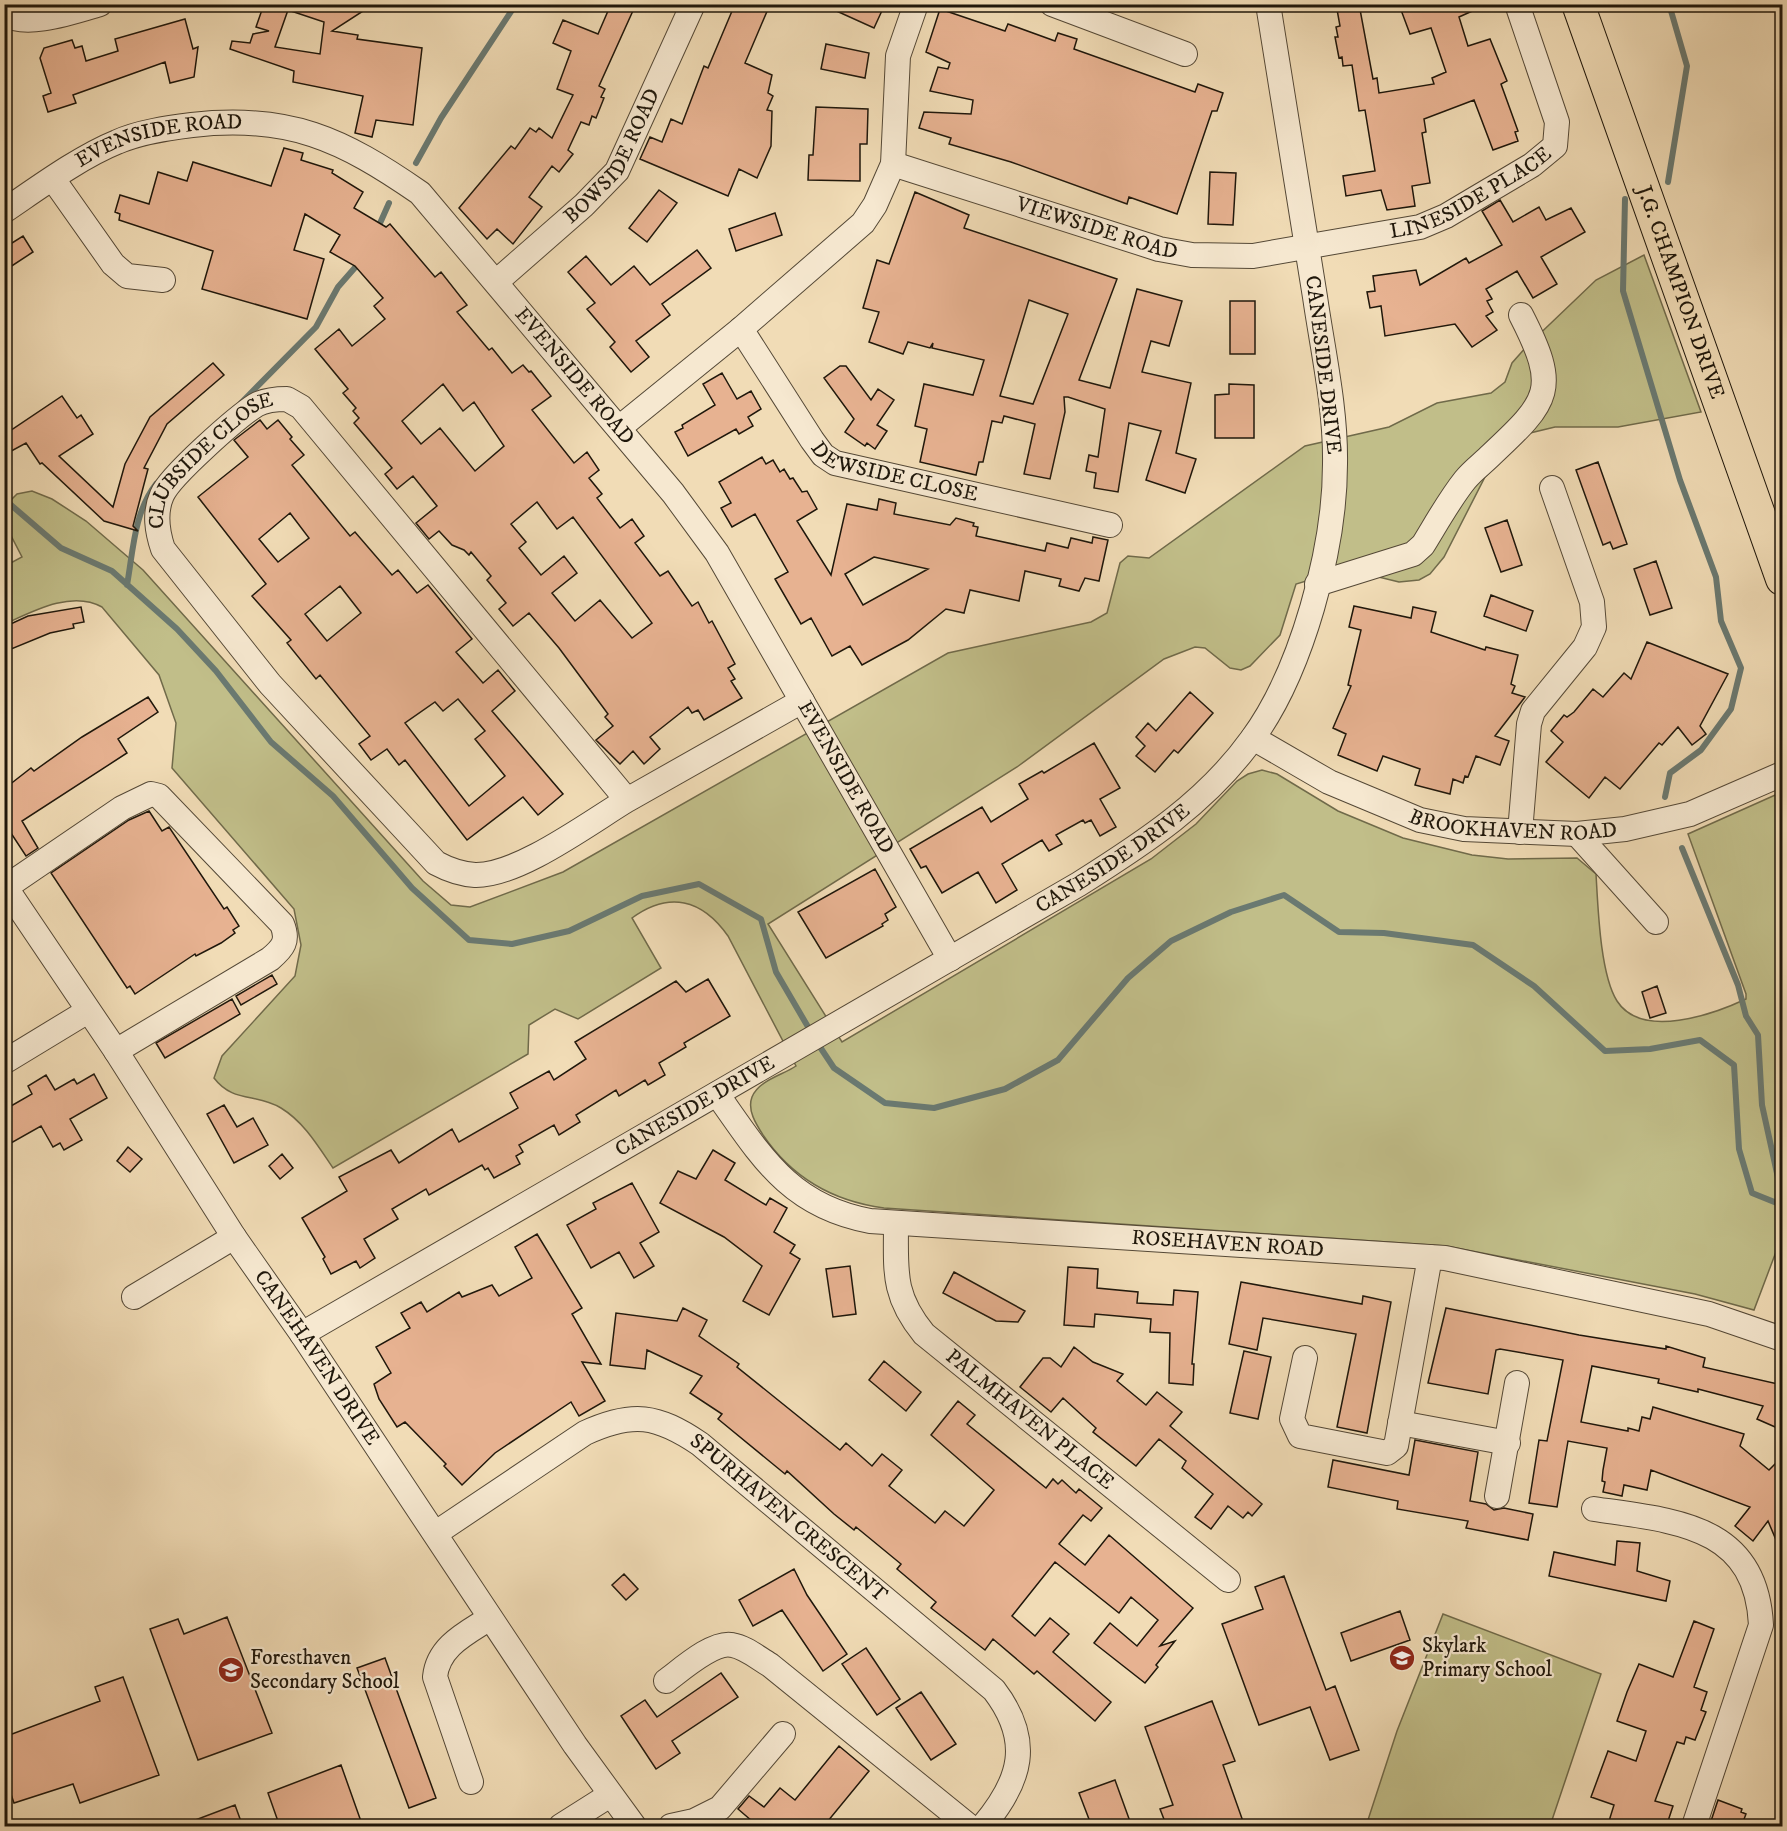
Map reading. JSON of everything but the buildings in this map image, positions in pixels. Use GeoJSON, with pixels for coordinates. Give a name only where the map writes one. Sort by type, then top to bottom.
{"type":"FeatureCollection","features":[{"type":"Feature","properties":{"kind":"main road","name":"J.G. CHAMPION DRIVE"},"geometry":{"type":"LineString","coordinates":[[1578,4],[1782,579]]}},
{"type":"Feature","properties":{"kind":"street"},"geometry":{"type":"LineString","coordinates":[[4,12],[8,16],[32,21],[100,4]]}},
{"type":"Feature","properties":{"kind":"street","name":"BOWSIDE ROAD"},"geometry":{"type":"LineString","coordinates":[[496,282],[584,205],[617,171],[693,4]]}},
{"type":"Feature","properties":{"kind":"street"},"geometry":{"type":"LineString","coordinates":[[619,428],[741,329],[863,223],[875,205],[893,164],[898,56],[916,4]]}},
{"type":"Feature","properties":{"kind":"street"},"geometry":{"type":"LineString","coordinates":[[1052,4],[1185,54]]}},
{"type":"Feature","properties":{"kind":"street","name":"CANESIDE DRIVE"},"geometry":{"type":"LineString","coordinates":[[302,1334],[1079,884],[1146,842],[1203,795],[1253,738],[1287,677],[1317,584],[1331,535],[1336,463],[1329,395],[1268,4]]}},
{"type":"Feature","properties":{"kind":"street","name":"LINESIDE PLACE"},"geometry":{"type":"LineString","coordinates":[[1306,245],[1419,227],[1446,216],[1532,165],[1555,146],[1557,122],[1517,4]]}},
{"type":"Feature","properties":{"kind":"street","name":"EVENSIDE ROAD"},"geometry":{"type":"LineString","coordinates":[[4,211],[117,141],[173,127],[223,122],[277,124],[327,139],[371,159],[420,193],[619,428],[717,553],[950,959]]}},
{"type":"Feature","properties":{"kind":"street","name":"VIEWSIDE ROAD"},"geometry":{"type":"LineString","coordinates":[[893,164],[1159,249],[1222,257],[1253,256],[1306,245]]}},
{"type":"Feature","properties":{"kind":"street"},"geometry":{"type":"LineString","coordinates":[[53,179],[113,264],[127,276],[163,280]]}},
{"type":"Feature","properties":{"kind":"street"},"geometry":{"type":"LineString","coordinates":[[1317,584],[1413,554],[1423,546],[1465,479],[1527,421],[1540,403],[1545,383],[1538,348],[1521,315]]}},
{"type":"Feature","properties":{"kind":"street","name":"DEWSIDE CLOSE"},"geometry":{"type":"LineString","coordinates":[[741,329],[812,440],[824,455],[835,463],[1110,525]]}},
{"type":"Feature","properties":{"kind":"street","name":"CLUBSIDE CLOSE"},"geometry":{"type":"LineString","coordinates":[[627,800],[301,407],[287,399],[275,399],[257,405],[174,476],[162,494],[157,512],[157,532],[163,549],[270,684],[436,863],[453,872],[476,875],[501,871],[525,861],[627,800],[802,701]]}},
{"type":"Feature","properties":{"kind":"street"},"geometry":{"type":"LineString","coordinates":[[1520,832],[1529,724],[1533,711],[1585,647],[1594,627],[1592,603],[1552,488]]}},
{"type":"Feature","properties":{"kind":"street","name":"BROOKHAVEN ROAD"},"geometry":{"type":"LineString","coordinates":[[1253,738],[1329,782],[1420,820],[1464,829],[1578,834],[1625,829],[1690,814],[1782,774]]}},
{"type":"Feature","properties":{"kind":"street"},"geometry":{"type":"LineString","coordinates":[[5,886],[122,807],[151,794],[159,796],[282,924],[285,939],[283,948],[270,958],[116,1051]]}},
{"type":"Feature","properties":{"kind":"street"},"geometry":{"type":"LineString","coordinates":[[1578,834],[1656,922]]}},
{"type":"Feature","properties":{"kind":"street","name":"CANEHAVEN DRIVE"},"geometry":{"type":"LineString","coordinates":[[5,886],[116,1051],[234,1237],[302,1334],[436,1533],[490,1618],[633,1827]]}},
{"type":"Feature","properties":{"kind":"street"},"geometry":{"type":"LineString","coordinates":[[4,1062],[88,1011]]}},
{"type":"Feature","properties":{"kind":"street","name":"ROSEHAVEN ROAD"},"geometry":{"type":"LineString","coordinates":[[717,1094],[771,1169],[800,1195],[834,1213],[870,1221],[896,1223],[1445,1258],[1709,1314],[1782,1339]]}},
{"type":"Feature","properties":{"kind":"street","name":"PALMHAVEN PLACE"},"geometry":{"type":"LineString","coordinates":[[896,1223],[896,1271],[900,1294],[908,1315],[924,1334],[1228,1580]]}},
{"type":"Feature","properties":{"kind":"street"},"geometry":{"type":"LineString","coordinates":[[134,1297],[234,1237]]}},
{"type":"Feature","properties":{"kind":"street"},"geometry":{"type":"LineString","coordinates":[[1305,1358],[1292,1419],[1300,1436],[1387,1453],[1396,1446],[1430,1257]]}},
{"type":"Feature","properties":{"kind":"street"},"geometry":{"type":"LineString","coordinates":[[1497,1496],[1517,1383]]}},
{"type":"Feature","properties":{"kind":"street","name":"SPURHAVEN CRESCENT"},"geometry":{"type":"LineString","coordinates":[[436,1533],[585,1433],[610,1421],[633,1418],[656,1420],[674,1427],[700,1444],[994,1690],[1005,1705],[1013,1724],[1018,1766],[1006,1795],[983,1827]]}},
{"type":"Feature","properties":{"kind":"street"},"geometry":{"type":"LineString","coordinates":[[1400,1423],[1508,1443]]}},
{"type":"Feature","properties":{"kind":"street"},"geometry":{"type":"LineString","coordinates":[[1594,1509],[1689,1525],[1712,1535],[1733,1551],[1754,1581],[1760,1603],[1761,1625],[1694,1827]]}},
{"type":"Feature","properties":{"kind":"street"},"geometry":{"type":"LineString","coordinates":[[471,1782],[435,1677],[436,1666],[449,1646],[490,1618]]}},
{"type":"Feature","properties":{"kind":"street"},"geometry":{"type":"LineString","coordinates":[[666,1681],[705,1652],[731,1644],[743,1649],[770,1665],[969,1827]]}},
{"type":"Feature","properties":{"kind":"street"},"geometry":{"type":"LineString","coordinates":[[671,1827],[694,1821],[720,1808],[783,1734]]}},
{"type":"Feature","properties":{"kind":"street"},"geometry":{"type":"LineString","coordinates":[[561,1827],[610,1795]]}},
{"type":"Feature","properties":{"kind":"shaded area"},"geometry":{"type":"Polygon","coordinates":[[[1644,255],[1701,412],[1618,427],[1555,427],[1526,434],[1485,477],[1444,557],[1430,574],[1419,580],[1399,582],[1346,569],[1296,584],[1280,635],[1250,666],[1241,670],[1230,668],[1205,648],[1195,647],[1164,659],[1017,767],[768,924],[842,1042],[1151,859],[1196,824],[1237,781],[1248,774],[1262,770],[1277,774],[1338,811],[1403,838],[1472,855],[1508,859],[1577,858],[1596,874],[1603,958],[1611,989],[1617,1001],[1628,1013],[1643,1019],[1679,1020],[1698,1017],[1746,999],[1688,834],[1782,792],[1782,1236],[1754,1310],[1695,1294],[1446,1246],[884,1208],[847,1200],[815,1185],[787,1164],[763,1135],[753,1117],[751,1102],[755,1091],[766,1082],[796,1066],[728,936],[707,914],[684,903],[659,904],[632,918],[661,968],[578,1019],[555,1009],[529,1025],[528,1054],[333,1168],[297,1120],[272,1103],[229,1091],[214,1078],[222,1056],[295,976],[301,945],[294,909],[172,768],[176,723],[159,675],[102,607],[90,602],[66,601],[53,604],[5,624],[5,566],[22,557],[5,524],[5,506],[17,494],[32,491],[52,499],[86,521],[143,570],[423,881],[451,905],[470,907],[563,872],[948,653],[1091,622],[1107,613],[1120,563],[1128,556],[1149,558],[1305,446],[1389,427],[1437,403],[1491,393],[1505,382],[1512,363],[1527,346],[1596,280],[1644,255]]]}},
{"type":"Feature","properties":{"kind":"shaded area"},"geometry":{"type":"Polygon","coordinates":[[[1443,1614],[1601,1674],[1550,1826],[1366,1826],[1397,1731],[1443,1614]]]}},
{"type":"Feature","properties":{"kind":"waterway"},"geometry":{"type":"LineString","coordinates":[[416,163],[441,118],[516,4]]}},
{"type":"Feature","properties":{"kind":"waterway"},"geometry":{"type":"LineString","coordinates":[[1668,182],[1687,66],[1669,4]]}},
{"type":"Feature","properties":{"kind":"waterway"},"geometry":{"type":"LineString","coordinates":[[1625,199],[1623,291],[1680,480],[1716,577],[1721,621],[1741,668],[1731,709],[1701,750],[1670,773],[1665,797]]}},
{"type":"Feature","properties":{"kind":"waterway"},"geometry":{"type":"LineString","coordinates":[[377,230],[389,203]]}},
{"type":"Feature","properties":{"kind":"waterway"},"geometry":{"type":"LineString","coordinates":[[241,403],[316,327],[338,287],[359,263]]}},
{"type":"Feature","properties":{"kind":"waterway"},"geometry":{"type":"LineString","coordinates":[[127,585],[139,520],[143,507],[156,484]]}},
{"type":"Feature","properties":{"kind":"waterway"},"geometry":{"type":"LineString","coordinates":[[4,499],[61,548],[112,571],[177,629],[216,671],[271,742],[333,796],[412,888],[469,940],[512,944],[569,931],[642,896],[699,884],[761,919],[776,972],[811,1032]]}},
{"type":"Feature","properties":{"kind":"waterway"},"geometry":{"type":"LineString","coordinates":[[1682,848],[1738,985],[1746,1016],[1758,1035],[1762,1105],[1782,1196]]}},
{"type":"Feature","properties":{"kind":"waterway"},"geometry":{"type":"LineString","coordinates":[[816,1041],[834,1068],[885,1103],[934,1108],[1005,1089],[1058,1060],[1128,978],[1171,941],[1231,912],[1284,895],[1339,932],[1384,933],[1473,945],[1534,986],[1605,1051],[1650,1049],[1700,1040],[1734,1065],[1739,1149],[1752,1193],[1782,1205]]}},
{"type":"Feature","properties":{"kind":"place","name":"Skylark Primary School"},"geometry":{"type":"Point","coordinates":[1402,1658]}},
{"type":"Feature","properties":{"kind":"place","name":"Foresthaven Secondary School"},"geometry":{"type":"Point","coordinates":[231,1670]}}]}
